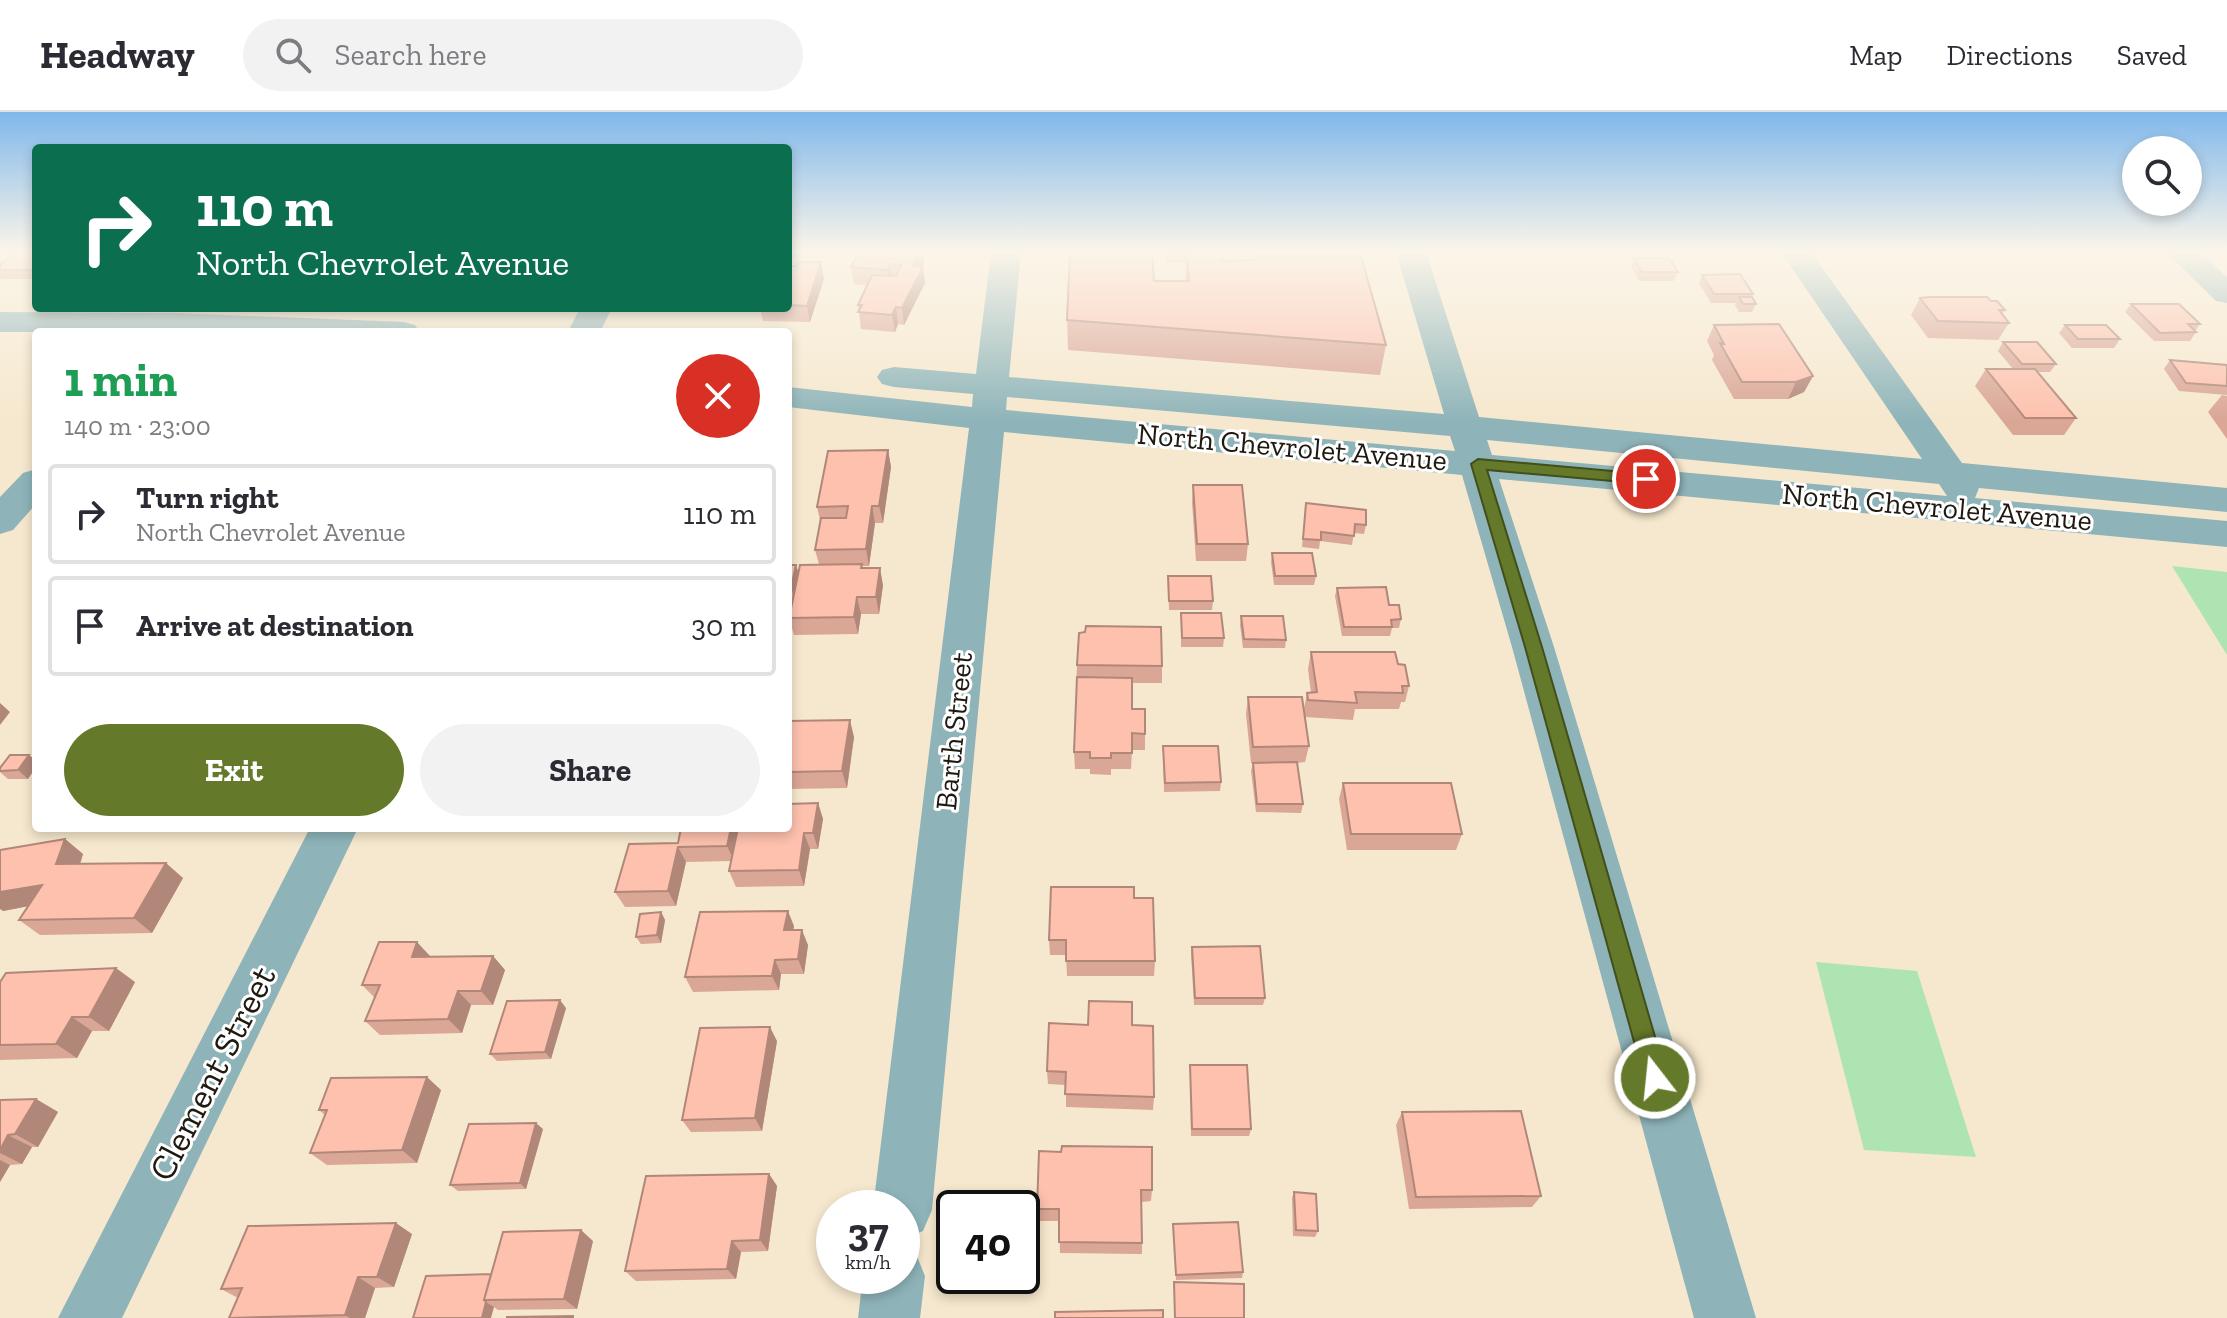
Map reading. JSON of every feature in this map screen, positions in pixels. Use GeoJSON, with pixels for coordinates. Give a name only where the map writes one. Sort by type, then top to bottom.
{"type":"FeatureCollection","features":[{"type":"Feature","properties":{"kind":"street","name":"Barth Street"},"geometry":{"type":"LineString","coordinates":[[904,1190],[1000,308]]}},
{"type":"Feature","properties":{"kind":"street"},"geometry":{"type":"LineString","coordinates":[[1429,308],[1533,647],[1725,1318]]}},
{"type":"Feature","properties":{"kind":"street"},"geometry":{"type":"LineString","coordinates":[[1835,308],[1976,510]]}},
{"type":"Feature","properties":{"kind":"street"},"geometry":{"type":"LineString","coordinates":[[0,322],[178,321],[322,328]]}},
{"type":"Feature","properties":{"kind":"street"},"geometry":{"type":"LineString","coordinates":[[0,349],[32,349]]}},
{"type":"Feature","properties":{"kind":"street","name":"North Chevrolet Avenue"},"geometry":{"type":"LineString","coordinates":[[792,368],[990,401]]}},
{"type":"Feature","properties":{"kind":"street","name":"North Chevrolet Avenue"},"geometry":{"type":"LineString","coordinates":[[792,397],[990,401],[1473,446],[1976,510],[2227,534]]}},
{"type":"Feature","properties":{"kind":"street","name":"North Chevrolet Avenue"},"geometry":{"type":"LineString","coordinates":[[1473,446],[1951,474],[2227,500]]}},
{"type":"Feature","properties":{"kind":"street"},"geometry":{"type":"LineString","coordinates":[[0,521],[32,485]]}},
{"type":"Feature","properties":{"kind":"street","name":"Clement Street"},"geometry":{"type":"LineString","coordinates":[[89,1318],[332,832]]}},
{"type":"Feature","properties":{"kind":"street"},"geometry":{"type":"LineString","coordinates":[[889,1318],[892,1294]]}},
{"type":"Feature","properties":{"kind":"green space"},"geometry":{"type":"Polygon","coordinates":[[[2172,566],[2227,572],[2227,655],[2172,566]]]}},
{"type":"Feature","properties":{"kind":"green space"},"geometry":{"type":"Polygon","coordinates":[[[1816,962],[1917,971],[1976,1157],[1864,1150],[1816,962]]]}},
{"type":"Feature","properties":{"kind":"building"},"geometry":{"type":"Polygon","coordinates":[[[860,308],[895,308],[892,315],[858,312],[860,308]]]}},
{"type":"Feature","properties":{"kind":"building"},"geometry":{"type":"Polygon","coordinates":[[[1068,308],[1376,308],[1386,345],[1067,320],[1068,308]]]}},
{"type":"Feature","properties":{"kind":"building"},"geometry":{"type":"Polygon","coordinates":[[[1928,308],[2003,308],[1999,310],[2009,323],[1938,321],[1928,308]]]}},
{"type":"Feature","properties":{"kind":"building"},"geometry":{"type":"Polygon","coordinates":[[[2135,308],[2183,308],[2200,324],[2188,324],[2196,332],[2160,333],[2135,308]]]}},
{"type":"Feature","properties":{"kind":"building"},"geometry":{"type":"Polygon","coordinates":[[[1779,324],[1813,376],[1796,382],[1742,382],[1720,343],[1724,344],[1714,325],[1779,324]]]}},
{"type":"Feature","properties":{"kind":"building"},"geometry":{"type":"Polygon","coordinates":[[[2065,325],[2106,325],[2120,339],[2078,339],[2065,325]]]}},
{"type":"Feature","properties":{"kind":"building"},"geometry":{"type":"Polygon","coordinates":[[[2003,342],[2037,342],[2056,364],[2022,364],[2003,342]]]}},
{"type":"Feature","properties":{"kind":"building"},"geometry":{"type":"Polygon","coordinates":[[[2170,360],[2227,365],[2227,386],[2186,383],[2170,360]]]}},
{"type":"Feature","properties":{"kind":"building"},"geometry":{"type":"Polygon","coordinates":[[[1986,369],[2035,369],[2076,418],[2025,418],[1986,369]]]}},
{"type":"Feature","properties":{"kind":"building"},"geometry":{"type":"Polygon","coordinates":[[[888,450],[879,506],[872,506],[866,549],[815,550],[821,518],[846,518],[848,506],[817,507],[828,451],[888,450]]]}},
{"type":"Feature","properties":{"kind":"building"},"geometry":{"type":"Polygon","coordinates":[[[1193,485],[1242,485],[1248,544],[1197,544],[1193,485]]]}},
{"type":"Feature","properties":{"kind":"building"},"geometry":{"type":"Polygon","coordinates":[[[1306,503],[1366,510],[1366,525],[1355,524],[1354,536],[1321,532],[1321,540],[1303,539],[1306,503]]]}},
{"type":"Feature","properties":{"kind":"building"},"geometry":{"type":"Polygon","coordinates":[[[1272,553],[1312,553],[1316,576],[1275,576],[1272,553]]]}},
{"type":"Feature","properties":{"kind":"building"},"geometry":{"type":"Polygon","coordinates":[[[862,564],[861,568],[880,568],[876,597],[857,597],[854,617],[792,618],[800,565],[862,564]]]}},
{"type":"Feature","properties":{"kind":"building"},"geometry":{"type":"Polygon","coordinates":[[[1168,576],[1211,576],[1213,601],[1169,601],[1168,576]]]}},
{"type":"Feature","properties":{"kind":"building"},"geometry":{"type":"Polygon","coordinates":[[[1386,587],[1389,605],[1399,605],[1401,619],[1391,620],[1392,627],[1344,627],[1337,588],[1386,587]]]}},
{"type":"Feature","properties":{"kind":"building"},"geometry":{"type":"Polygon","coordinates":[[[1181,613],[1221,613],[1224,638],[1182,638],[1181,613]]]}},
{"type":"Feature","properties":{"kind":"building"},"geometry":{"type":"Polygon","coordinates":[[[1241,616],[1283,616],[1286,640],[1244,639],[1241,616]]]}},
{"type":"Feature","properties":{"kind":"building"},"geometry":{"type":"Polygon","coordinates":[[[1086,626],[1161,627],[1162,666],[1077,665],[1079,633],[1085,632],[1086,626]]]}},
{"type":"Feature","properties":{"kind":"building"},"geometry":{"type":"Polygon","coordinates":[[[1311,652],[1395,652],[1398,664],[1405,665],[1409,686],[1402,686],[1403,693],[1355,692],[1357,703],[1308,700],[1307,693],[1317,692],[1311,652]]]}},
{"type":"Feature","properties":{"kind":"building"},"geometry":{"type":"Polygon","coordinates":[[[1077,677],[1132,678],[1132,709],[1145,709],[1145,734],[1132,733],[1132,753],[1111,753],[1111,758],[1090,758],[1090,752],[1074,752],[1077,677]]]}},
{"type":"Feature","properties":{"kind":"building"},"geometry":{"type":"Polygon","coordinates":[[[1248,697],[1302,697],[1309,746],[1253,747],[1248,697]]]}},
{"type":"Feature","properties":{"kind":"building"},"geometry":{"type":"Polygon","coordinates":[[[850,720],[842,771],[792,772],[792,721],[850,720]]]}},
{"type":"Feature","properties":{"kind":"building"},"geometry":{"type":"Polygon","coordinates":[[[1163,746],[1218,746],[1221,782],[1165,783],[1163,746]]]}},
{"type":"Feature","properties":{"kind":"building"},"geometry":{"type":"Polygon","coordinates":[[[10,755],[29,755],[18,770],[0,771],[10,755]]]}},
{"type":"Feature","properties":{"kind":"building"},"geometry":{"type":"Polygon","coordinates":[[[1297,762],[1303,804],[1257,804],[1253,763],[1297,762]]]}},
{"type":"Feature","properties":{"kind":"building"},"geometry":{"type":"Polygon","coordinates":[[[1343,783],[1451,783],[1462,834],[1351,834],[1343,783]]]}},
{"type":"Feature","properties":{"kind":"building"},"geometry":{"type":"Polygon","coordinates":[[[818,803],[813,833],[804,833],[799,870],[729,871],[737,832],[792,832],[792,804],[818,803]]]}},
{"type":"Feature","properties":{"kind":"building"},"geometry":{"type":"Polygon","coordinates":[[[680,832],[730,832],[727,846],[678,847],[668,891],[615,892],[629,844],[678,843],[680,832]]]}},
{"type":"Feature","properties":{"kind":"building"},"geometry":{"type":"Polygon","coordinates":[[[65,839],[56,864],[166,863],[134,918],[19,920],[42,885],[0,892],[0,850],[65,839]]]}},
{"type":"Feature","properties":{"kind":"building"},"geometry":{"type":"Polygon","coordinates":[[[1051,887],[1134,887],[1134,898],[1153,898],[1155,961],[1066,961],[1066,940],[1049,940],[1051,887]]]}},
{"type":"Feature","properties":{"kind":"building"},"geometry":{"type":"Polygon","coordinates":[[[788,911],[784,930],[802,930],[798,959],[775,960],[772,976],[685,977],[700,912],[788,911]]]}},
{"type":"Feature","properties":{"kind":"building"},"geometry":{"type":"Polygon","coordinates":[[[661,912],[657,935],[636,937],[640,914],[661,912]]]}},
{"type":"Feature","properties":{"kind":"building"},"geometry":{"type":"Polygon","coordinates":[[[379,942],[417,942],[412,957],[493,956],[481,991],[458,991],[448,1019],[365,1021],[380,985],[362,985],[379,942]]]}},
{"type":"Feature","properties":{"kind":"building"},"geometry":{"type":"Polygon","coordinates":[[[1260,946],[1265,998],[1195,998],[1192,947],[1260,946]]]}},
{"type":"Feature","properties":{"kind":"building"},"geometry":{"type":"Polygon","coordinates":[[[116,968],[89,1017],[72,1017],[56,1044],[0,1045],[0,982],[6,973],[116,968]]]}},
{"type":"Feature","properties":{"kind":"building"},"geometry":{"type":"Polygon","coordinates":[[[560,1000],[545,1052],[490,1054],[507,1001],[560,1000]]]}},
{"type":"Feature","properties":{"kind":"building"},"geometry":{"type":"Polygon","coordinates":[[[1089,1001],[1132,1002],[1132,1025],[1153,1026],[1154,1097],[1065,1094],[1066,1072],[1047,1071],[1049,1023],[1088,1025],[1089,1001]]]}},
{"type":"Feature","properties":{"kind":"building"},"geometry":{"type":"Polygon","coordinates":[[[770,1027],[755,1118],[682,1120],[700,1028],[770,1027]]]}},
{"type":"Feature","properties":{"kind":"building"},"geometry":{"type":"Polygon","coordinates":[[[1190,1065],[1247,1065],[1251,1129],[1192,1129],[1190,1065]]]}},
{"type":"Feature","properties":{"kind":"building"},"geometry":{"type":"Polygon","coordinates":[[[427,1077],[402,1150],[310,1153],[327,1110],[319,1110],[331,1078],[427,1077]]]}},
{"type":"Feature","properties":{"kind":"building"},"geometry":{"type":"Polygon","coordinates":[[[36,1099],[15,1134],[8,1135],[0,1150],[0,1100],[36,1099]]]}},
{"type":"Feature","properties":{"kind":"building"},"geometry":{"type":"Polygon","coordinates":[[[1521,1111],[1541,1196],[1416,1197],[1402,1112],[1521,1111]]]}},
{"type":"Feature","properties":{"kind":"building"},"geometry":{"type":"Polygon","coordinates":[[[536,1123],[520,1183],[450,1185],[469,1124],[536,1123]]]}},
{"type":"Feature","properties":{"kind":"building"},"geometry":{"type":"Polygon","coordinates":[[[1062,1146],[1152,1147],[1152,1190],[1141,1190],[1142,1243],[1059,1242],[1059,1209],[1040,1209],[1038,1190],[1039,1151],[1061,1152],[1062,1146]]]}},
{"type":"Feature","properties":{"kind":"building"},"geometry":{"type":"Polygon","coordinates":[[[769,1174],[760,1240],[732,1241],[727,1269],[625,1271],[646,1176],[769,1174]]]}},
{"type":"Feature","properties":{"kind":"building"},"geometry":{"type":"Polygon","coordinates":[[[1294,1192],[1316,1194],[1318,1231],[1296,1230],[1294,1192]]]}},
{"type":"Feature","properties":{"kind":"building"},"geometry":{"type":"Polygon","coordinates":[[[1238,1222],[1243,1272],[1176,1275],[1173,1224],[1238,1222]]]}},
{"type":"Feature","properties":{"kind":"building"},"geometry":{"type":"Polygon","coordinates":[[[396,1223],[377,1277],[358,1277],[345,1315],[229,1318],[242,1288],[221,1289],[248,1226],[396,1223]]]}},
{"type":"Feature","properties":{"kind":"building"},"geometry":{"type":"Polygon","coordinates":[[[581,1230],[564,1299],[484,1300],[503,1232],[581,1230]]]}},
{"type":"Feature","properties":{"kind":"building"},"geometry":{"type":"Polygon","coordinates":[[[491,1274],[482,1318],[413,1318],[426,1276],[491,1274]]]}},
{"type":"Feature","properties":{"kind":"building"},"geometry":{"type":"Polygon","coordinates":[[[1174,1282],[1244,1284],[1244,1318],[1175,1318],[1174,1282]]]}},
{"type":"Feature","properties":{"kind":"building"},"geometry":{"type":"Polygon","coordinates":[[[1163,1310],[1163,1318],[1055,1318],[1055,1312],[1163,1310]]]}},
{"type":"Feature","properties":{"kind":"building"},"geometry":{"type":"Polygon","coordinates":[[[507,1317],[573,1318],[507,1318],[507,1317]]]}},
{"type":"Feature","properties":{"kind":"route"},"geometry":{"type":"LineString","coordinates":[[1646,479],[1478,464],[1655,1078]]}}]}
